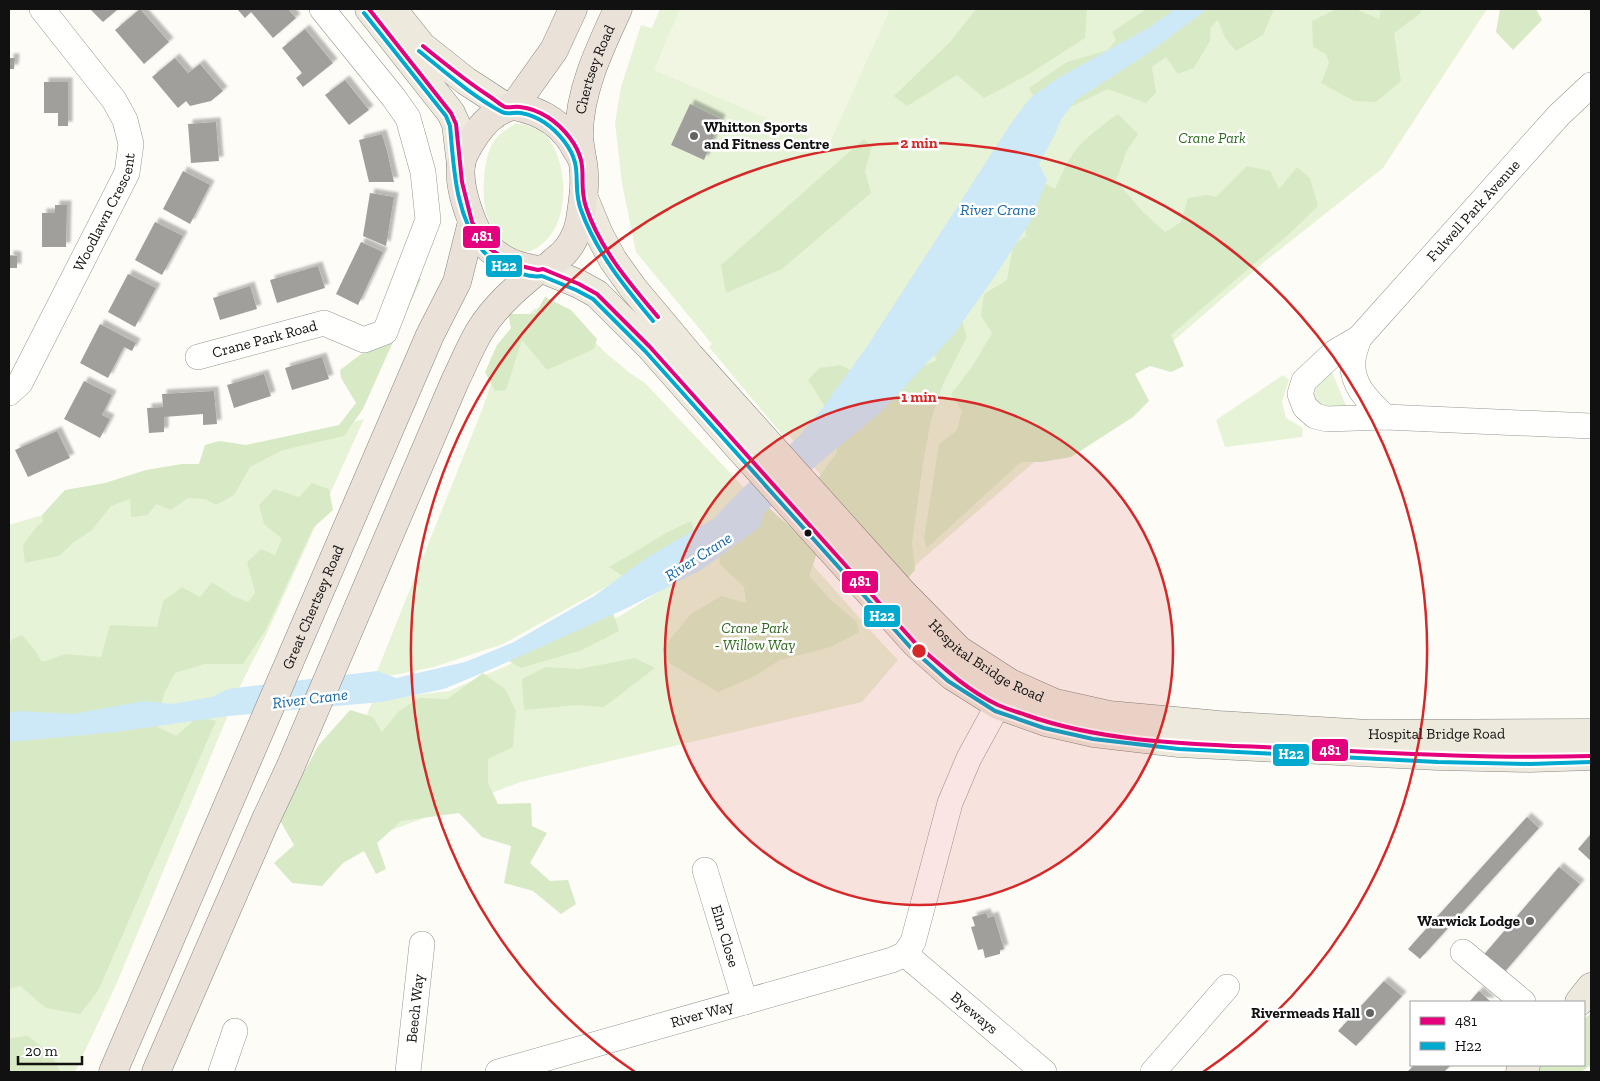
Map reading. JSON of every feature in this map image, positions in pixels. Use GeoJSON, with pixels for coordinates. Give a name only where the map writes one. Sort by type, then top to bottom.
{"type":"FeatureCollection","features":[{"type":"Feature","properties":{"kind":"highway"},"geometry":{"type":"LineString","coordinates":[[541,269],[512,264],[489,248],[472,222],[465,199],[461,164],[469,143],[486,120],[510,106],[554,50],[573,9]]}},
{"type":"Feature","properties":{"kind":"highway","name":"Chertsey Road"},"geometry":{"type":"LineString","coordinates":[[582,161],[579,136],[585,92],[618,9]]}},
{"type":"Feature","properties":{"kind":"highway"},"geometry":{"type":"LineString","coordinates":[[156,1072],[289,770],[300,740],[455,381],[479,332],[501,303],[541,269],[561,256],[572,241],[579,224],[585,181],[582,161],[573,142],[558,124],[536,112],[510,106]]}},
{"type":"Feature","properties":{"kind":"highway","name":"Great Chertsey Road"},"geometry":{"type":"LineString","coordinates":[[113,1072],[430,336],[457,282],[472,222]]}},
{"type":"Feature","properties":{"kind":"main road"},"geometry":{"type":"LineString","coordinates":[[376,9],[466,81],[510,106]]}},
{"type":"Feature","properties":{"kind":"main road"},"geometry":{"type":"LineString","coordinates":[[376,9],[451,113],[456,124],[461,164]]}},
{"type":"Feature","properties":{"kind":"main road","name":"Hospital Bridge Road"},"geometry":{"type":"LineString","coordinates":[[584,198],[599,234],[622,273],[690,356],[748,440]]}},
{"type":"Feature","properties":{"kind":"main road","name":"Hospital Bridge Road"},"geometry":{"type":"LineString","coordinates":[[541,269],[579,284],[597,294],[748,440],[894,601],[959,650],[1004,694],[1055,702],[1109,715],[1219,725],[1530,745],[1591,756]]}},
{"type":"Feature","properties":{"kind":"main road","name":"Hospital Bridge Road"},"geometry":{"type":"LineString","coordinates":[[1530,745],[1591,733]]}},
{"type":"Feature","properties":{"kind":"main road"},"geometry":{"type":"LineString","coordinates":[[1579,1001],[1591,987]]}},
{"type":"Feature","properties":{"kind":"street","name":"Woodlawn Crescent"},"geometry":{"type":"LineString","coordinates":[[9,393],[20,383],[127,173],[131,144],[125,120],[114,100],[42,9]]}},
{"type":"Feature","properties":{"kind":"street"},"geometry":{"type":"LineString","coordinates":[[322,9],[342,33],[376,9]]}},
{"type":"Feature","properties":{"kind":"street","name":"Crane Park Road"},"geometry":{"type":"LineString","coordinates":[[198,357],[324,324],[364,340],[385,332],[428,220],[422,172],[408,118],[342,33]]}},
{"type":"Feature","properties":{"kind":"street","name":"Fulwell Park Avenue"},"geometry":{"type":"LineString","coordinates":[[1591,85],[1559,114],[1359,338],[1335,352],[1304,381],[1300,394],[1305,407],[1315,416],[1327,419],[1385,417],[1591,426]]}},
{"type":"Feature","properties":{"kind":"street","name":"Fulwell Park Avenue"},"geometry":{"type":"LineString","coordinates":[[1359,338],[1352,361],[1355,380],[1364,396],[1385,417]]}},
{"type":"Feature","properties":{"kind":"street"},"geometry":{"type":"LineString","coordinates":[[905,954],[913,942],[950,803],[969,758],[1004,694]]}},
{"type":"Feature","properties":{"kind":"street","name":"Elm Close"},"geometry":{"type":"LineString","coordinates":[[705,870],[745,1002]]}},
{"type":"Feature","properties":{"kind":"street","name":"Beech Way"},"geometry":{"type":"LineString","coordinates":[[408,1072],[422,944]]}},
{"type":"Feature","properties":{"kind":"street"},"geometry":{"type":"LineString","coordinates":[[1463,952],[1522,1001]]}},
{"type":"Feature","properties":{"kind":"street","name":"River Way"},"geometry":{"type":"LineString","coordinates":[[498,1072],[892,960],[905,954]]}},
{"type":"Feature","properties":{"kind":"street","name":"Byeways"},"geometry":{"type":"LineString","coordinates":[[905,954],[1044,1072]]}},
{"type":"Feature","properties":{"kind":"street"},"geometry":{"type":"LineString","coordinates":[[1153,1072],[1227,987]]}},
{"type":"Feature","properties":{"kind":"street"},"geometry":{"type":"LineString","coordinates":[[221,1072],[235,1031]]}},
{"type":"Feature","properties":{"kind":"green space","name":"Crane Park"},"geometry":{"type":"Polygon","coordinates":[[[660,9],[1487,9],[1383,168],[1263,263],[902,577],[787,433],[784,437],[709,347],[712,344],[636,252],[622,183],[615,123],[621,87],[641,25],[652,28],[660,9]]]}},
{"type":"Feature","properties":{"kind":"green space"},"geometry":{"type":"Polygon","coordinates":[[[680,9],[890,9],[829,145],[654,70],[680,9]]]}},
{"type":"Feature","properties":{"kind":"green space"},"geometry":{"type":"Polygon","coordinates":[[[976,9],[1085,9],[1087,11],[1085,38],[1031,73],[984,98],[957,75],[907,106],[894,96],[951,41],[976,9]]]}},
{"type":"Feature","properties":{"kind":"green space"},"geometry":{"type":"Polygon","coordinates":[[[1146,9],[1274,9],[1263,35],[1236,51],[1225,38],[1218,20],[1211,27],[1210,41],[1194,68],[1178,74],[1166,57],[1152,67],[1156,93],[1146,103],[1108,89],[1046,119],[1029,88],[1067,62],[1108,50],[1116,40],[1112,32],[1146,9]]]}},
{"type":"Feature","properties":{"kind":"green space"},"geometry":{"type":"Polygon","coordinates":[[[1336,9],[1356,9],[1379,19],[1381,9],[1420,9],[1421,13],[1394,33],[1401,81],[1376,102],[1354,101],[1321,83],[1329,63],[1326,54],[1313,47],[1312,21],[1336,9]]]}},
{"type":"Feature","properties":{"kind":"green space"},"geometry":{"type":"Polygon","coordinates":[[[1500,9],[1536,9],[1542,20],[1513,50],[1496,32],[1500,9]]]}},
{"type":"Feature","properties":{"kind":"green space"},"geometry":{"type":"Polygon","coordinates":[[[1118,114],[1138,134],[1126,152],[1116,181],[1144,213],[1165,232],[1181,222],[1188,198],[1207,195],[1216,197],[1247,166],[1270,171],[1279,189],[1297,167],[1310,178],[1318,206],[1289,234],[1171,335],[1184,366],[1171,372],[1150,366],[1135,374],[1149,401],[1133,417],[1071,457],[1042,462],[1021,462],[927,548],[924,539],[939,444],[957,430],[962,411],[951,394],[972,367],[992,333],[981,316],[984,294],[1007,280],[1013,245],[1026,236],[1023,216],[1044,183],[1055,189],[1068,162],[1078,147],[1097,129],[1118,114]]]}},
{"type":"Feature","properties":{"kind":"green space"},"geometry":{"type":"Polygon","coordinates":[[[516,123],[537,129],[548,137],[558,157],[563,184],[561,212],[550,236],[535,249],[523,252],[508,247],[502,242],[489,221],[484,198],[485,172],[492,145],[500,134],[516,123]]]}},
{"type":"Feature","properties":{"kind":"green space"},"geometry":{"type":"Polygon","coordinates":[[[864,139],[872,146],[865,171],[871,193],[782,269],[726,293],[721,265],[864,139]]]}},
{"type":"Feature","properties":{"kind":"green space"},"geometry":{"type":"Polygon","coordinates":[[[414,272],[421,279],[363,409],[344,436],[283,450],[250,467],[234,495],[216,505],[205,499],[188,498],[171,510],[156,504],[148,515],[131,517],[130,499],[111,506],[92,530],[74,542],[59,556],[25,563],[23,545],[37,526],[43,522],[42,515],[65,490],[105,483],[146,470],[182,464],[199,464],[205,445],[219,441],[246,445],[339,425],[356,403],[341,378],[340,370],[361,354],[374,349],[414,272]]]}},
{"type":"Feature","properties":{"kind":"green space"},"geometry":{"type":"Polygon","coordinates":[[[545,297],[571,310],[597,339],[594,349],[547,370],[522,340],[506,390],[495,391],[485,372],[497,345],[511,328],[508,314],[535,314],[545,297]]]}},
{"type":"Feature","properties":{"kind":"green space"},"geometry":{"type":"Polygon","coordinates":[[[544,307],[565,313],[607,354],[645,383],[751,495],[624,577],[503,644],[434,667],[374,679],[482,410],[505,342],[534,309],[544,307]]]}},
{"type":"Feature","properties":{"kind":"green space"},"geometry":{"type":"Polygon","coordinates":[[[962,320],[967,337],[943,384],[931,420],[912,543],[915,570],[908,578],[817,480],[837,452],[836,424],[808,380],[819,368],[841,365],[871,381],[921,367],[937,360],[930,348],[962,320]]]}},
{"type":"Feature","properties":{"kind":"green space"},"geometry":{"type":"Polygon","coordinates":[[[1332,372],[1349,413],[1316,408],[1312,396],[1313,385],[1322,377],[1332,372]]]}},
{"type":"Feature","properties":{"kind":"green space"},"geometry":{"type":"Polygon","coordinates":[[[1283,375],[1289,380],[1282,402],[1286,418],[1303,428],[1302,437],[1225,447],[1216,420],[1283,375]]]}},
{"type":"Feature","properties":{"kind":"green space"},"geometry":{"type":"Polygon","coordinates":[[[364,419],[266,635],[240,686],[116,985],[75,1072],[9,1072],[9,525],[364,419]]]}},
{"type":"Feature","properties":{"kind":"green space"},"geometry":{"type":"Polygon","coordinates":[[[312,483],[329,489],[333,510],[313,528],[265,631],[243,664],[204,664],[175,673],[164,694],[156,726],[176,736],[199,716],[216,721],[98,991],[80,1014],[46,1008],[20,986],[9,989],[9,650],[11,640],[22,635],[42,662],[65,654],[101,657],[110,625],[157,627],[163,601],[182,587],[200,597],[212,582],[233,596],[248,602],[255,593],[247,562],[261,549],[275,555],[282,539],[264,524],[259,505],[274,489],[299,497],[312,483]]]}},
{"type":"Feature","properties":{"kind":"green space"},"geometry":{"type":"Polygon","coordinates":[[[769,508],[818,550],[809,576],[832,601],[857,622],[859,632],[831,647],[780,660],[755,676],[718,692],[669,663],[662,649],[691,614],[721,596],[746,603],[744,587],[720,564],[717,533],[769,508]]]}},
{"type":"Feature","properties":{"kind":"green space","name":"Crane Park - Willow Way"},"geometry":{"type":"Polygon","coordinates":[[[771,518],[898,660],[862,702],[521,782],[309,861],[318,832],[373,700],[449,691],[620,616],[733,545],[771,518]]]}},
{"type":"Feature","properties":{"kind":"green space"},"geometry":{"type":"Polygon","coordinates":[[[691,521],[698,543],[628,580],[609,567],[668,532],[691,521]]]}},
{"type":"Feature","properties":{"kind":"green space"},"geometry":{"type":"Polygon","coordinates":[[[609,601],[619,631],[582,650],[521,668],[507,660],[609,601]]]}},
{"type":"Feature","properties":{"kind":"green space"},"geometry":{"type":"Polygon","coordinates":[[[635,658],[655,668],[604,707],[576,705],[524,710],[522,679],[546,667],[579,669],[635,658]]]}},
{"type":"Feature","properties":{"kind":"green space"},"geometry":{"type":"Polygon","coordinates":[[[483,673],[505,689],[516,711],[513,747],[488,759],[488,783],[498,804],[531,803],[532,826],[547,833],[530,863],[550,881],[568,880],[576,904],[561,914],[533,891],[504,883],[511,846],[482,837],[459,813],[401,821],[377,843],[386,869],[376,874],[364,851],[343,863],[322,886],[292,883],[274,863],[294,845],[279,819],[318,746],[350,710],[373,717],[382,732],[399,711],[419,698],[447,699],[483,673]]]}},
{"type":"Feature","properties":{"kind":"green space"},"geometry":{"type":"Polygon","coordinates":[[[1591,1013],[1591,1065],[1581,1072],[1535,1072],[1540,1066],[1585,1066],[1585,1018],[1591,1013]]]}},
{"type":"Feature","properties":{"kind":"green space"},"geometry":{"type":"Polygon","coordinates":[[[28,1036],[52,1055],[60,1072],[9,1072],[10,1038],[28,1036]]]}},
{"type":"Feature","properties":{"kind":"water","name":"River Crane"},"geometry":{"type":"Polygon","coordinates":[[[1175,9],[1207,9],[1150,52],[1076,100],[1062,118],[1039,164],[1047,180],[1030,222],[954,334],[881,412],[818,464],[764,513],[760,527],[701,570],[627,608],[444,689],[381,702],[228,716],[115,732],[9,742],[9,713],[18,711],[74,714],[144,701],[172,704],[212,697],[228,689],[377,671],[396,678],[465,662],[512,643],[594,596],[648,557],[713,519],[799,436],[821,410],[868,345],[1010,125],[1029,99],[1058,78],[1150,27],[1175,9]]]}},
{"type":"Feature","properties":{"kind":"building"},"geometry":{"type":"Polygon","coordinates":[[[90,9],[118,9],[103,22],[90,9]]]}},
{"type":"Feature","properties":{"kind":"building"},"geometry":{"type":"Polygon","coordinates":[[[140,9],[169,42],[144,64],[115,30],[140,9]]]}},
{"type":"Feature","properties":{"kind":"building"},"geometry":{"type":"Polygon","coordinates":[[[239,9],[288,9],[296,18],[273,38],[251,12],[245,18],[239,9]]]}},
{"type":"Feature","properties":{"kind":"building"},"geometry":{"type":"Polygon","coordinates":[[[305,29],[333,63],[303,87],[296,78],[302,73],[282,48],[305,29]]]}},
{"type":"Feature","properties":{"kind":"building"},"geometry":{"type":"Polygon","coordinates":[[[9,58],[15,58],[14,69],[9,69],[9,58]]]}},
{"type":"Feature","properties":{"kind":"building"},"geometry":{"type":"Polygon","coordinates":[[[175,58],[188,73],[200,64],[223,91],[211,101],[190,106],[186,101],[178,108],[152,77],[175,58]]]}},
{"type":"Feature","properties":{"kind":"building"},"geometry":{"type":"Polygon","coordinates":[[[345,80],[369,110],[349,125],[325,95],[345,80]]]}},
{"type":"Feature","properties":{"kind":"building"},"geometry":{"type":"Polygon","coordinates":[[[44,82],[68,82],[68,126],[58,126],[58,113],[44,113],[44,82]]]}},
{"type":"Feature","properties":{"kind":"building","name":"Whitton Sports and Fitness Centre"},"geometry":{"type":"Polygon","coordinates":[[[690,104],[721,119],[704,160],[671,145],[690,104]]]}},
{"type":"Feature","properties":{"kind":"building"},"geometry":{"type":"Polygon","coordinates":[[[216,122],[219,161],[191,163],[188,124],[216,122]]]}},
{"type":"Feature","properties":{"kind":"building"},"geometry":{"type":"Polygon","coordinates":[[[382,134],[394,182],[369,182],[359,140],[382,134]]]}},
{"type":"Feature","properties":{"kind":"building"},"geometry":{"type":"Polygon","coordinates":[[[183,171],[210,185],[190,224],[163,209],[183,171]]]}},
{"type":"Feature","properties":{"kind":"building"},"geometry":{"type":"Polygon","coordinates":[[[370,193],[394,197],[386,246],[363,236],[370,193]]]}},
{"type":"Feature","properties":{"kind":"building"},"geometry":{"type":"Polygon","coordinates":[[[55,205],[67,205],[66,247],[42,247],[42,213],[55,213],[55,205]]]}},
{"type":"Feature","properties":{"kind":"building"},"geometry":{"type":"Polygon","coordinates":[[[155,222],[183,236],[162,275],[135,260],[155,222]]]}},
{"type":"Feature","properties":{"kind":"building"},"geometry":{"type":"Polygon","coordinates":[[[361,242],[383,252],[358,305],[336,294],[361,242]]]}},
{"type":"Feature","properties":{"kind":"building"},"geometry":{"type":"Polygon","coordinates":[[[9,255],[17,256],[17,268],[9,268],[9,255]]]}},
{"type":"Feature","properties":{"kind":"building"},"geometry":{"type":"Polygon","coordinates":[[[318,266],[325,288],[277,303],[270,280],[318,266]]]}},
{"type":"Feature","properties":{"kind":"building"},"geometry":{"type":"Polygon","coordinates":[[[128,274],[156,288],[135,327],[108,312],[128,274]]]}},
{"type":"Feature","properties":{"kind":"building"},"geometry":{"type":"Polygon","coordinates":[[[250,286],[257,309],[220,320],[213,298],[250,286]]]}},
{"type":"Feature","properties":{"kind":"building"},"geometry":{"type":"Polygon","coordinates":[[[100,324],[136,343],[132,351],[124,347],[108,378],[80,363],[100,324]]]}},
{"type":"Feature","properties":{"kind":"building"},"geometry":{"type":"Polygon","coordinates":[[[322,357],[329,379],[292,390],[285,368],[322,357]]]}},
{"type":"Feature","properties":{"kind":"building"},"geometry":{"type":"Polygon","coordinates":[[[264,374],[271,396],[234,408],[227,385],[264,374]]]}},
{"type":"Feature","properties":{"kind":"building"},"geometry":{"type":"Polygon","coordinates":[[[84,381],[112,395],[102,415],[110,419],[100,438],[64,419],[84,381]]]}},
{"type":"Feature","properties":{"kind":"building"},"geometry":{"type":"Polygon","coordinates":[[[214,391],[217,424],[203,425],[203,414],[164,417],[164,432],[149,433],[147,408],[163,407],[162,394],[214,391]]]}},
{"type":"Feature","properties":{"kind":"building"},"geometry":{"type":"Polygon","coordinates":[[[57,431],[70,458],[28,477],[15,450],[57,431]]]}},
{"type":"Feature","properties":{"kind":"building"},"geometry":{"type":"Polygon","coordinates":[[[1527,817],[1539,828],[1420,959],[1408,949],[1527,817]]]}},
{"type":"Feature","properties":{"kind":"building"},"geometry":{"type":"Polygon","coordinates":[[[1591,834],[1591,861],[1578,849],[1591,834]]]}},
{"type":"Feature","properties":{"kind":"building","name":"Warwick Lodge"},"geometry":{"type":"Polygon","coordinates":[[[1559,867],[1580,884],[1501,976],[1481,958],[1559,867]]]}},
{"type":"Feature","properties":{"kind":"building"},"geometry":{"type":"Polygon","coordinates":[[[986,913],[988,918],[994,916],[1004,949],[1000,950],[1000,954],[985,958],[983,949],[978,950],[971,927],[975,926],[972,917],[986,913]]]}},
{"type":"Feature","properties":{"kind":"building","name":"Rivermeads Hall"},"geometry":{"type":"Polygon","coordinates":[[[1384,981],[1402,996],[1356,1046],[1338,1031],[1384,981]]]}},
{"type":"Feature","properties":{"kind":"building"},"geometry":{"type":"Polygon","coordinates":[[[1479,991],[1490,1001],[1470,1001],[1479,991]]]}},
{"type":"Feature","properties":{"kind":"building"},"geometry":{"type":"Polygon","coordinates":[[[1413,1066],[1450,1066],[1444,1072],[1407,1072],[1413,1066]]]}},
{"type":"Feature","properties":{"kind":"transit line","name":"481"},"geometry":{"type":"LineString","coordinates":[[369,9],[451,113],[456,124],[462,182],[472,222],[489,248],[512,264],[538,270],[543,269],[579,284],[597,294],[650,347],[916,644],[955,677],[987,699],[1008,709],[1057,725],[1089,732],[1154,741],[1438,755],[1514,757],[1591,756]]}},
{"type":"Feature","properties":{"kind":"transit line","name":"H22"},"geometry":{"type":"LineString","coordinates":[[364,13],[446,116],[450,126],[455,175],[461,207],[474,237],[483,251],[492,259],[511,270],[521,274],[542,276],[593,299],[645,351],[911,648],[948,681],[995,711],[1044,728],[1093,739],[1179,749],[1438,762],[1530,764],[1591,762]]}},
{"type":"Feature","properties":{"kind":"transit line","name":"481"},"geometry":{"type":"LineString","coordinates":[[423,46],[503,106],[535,110],[548,117],[565,132],[580,157],[586,207],[599,237],[627,279],[658,317]]}},
{"type":"Feature","properties":{"kind":"transit line","name":"H22"},"geometry":{"type":"LineString","coordinates":[[419,51],[491,106],[504,113],[521,113],[533,117],[545,123],[560,136],[574,159],[578,200],[587,225],[603,255],[653,321]]}},
{"type":"Feature","properties":{"kind":"place","name":"Whitton Sports and Fitness Centre"},"geometry":{"type":"Point","coordinates":[694,136]}},
{"type":"Feature","properties":{"kind":"place","name":"Warwick Lodge"},"geometry":{"type":"Point","coordinates":[1530,921]}},
{"type":"Feature","properties":{"kind":"place","name":"Rivermeads Hall"},"geometry":{"type":"Point","coordinates":[1370,1013]}}]}
